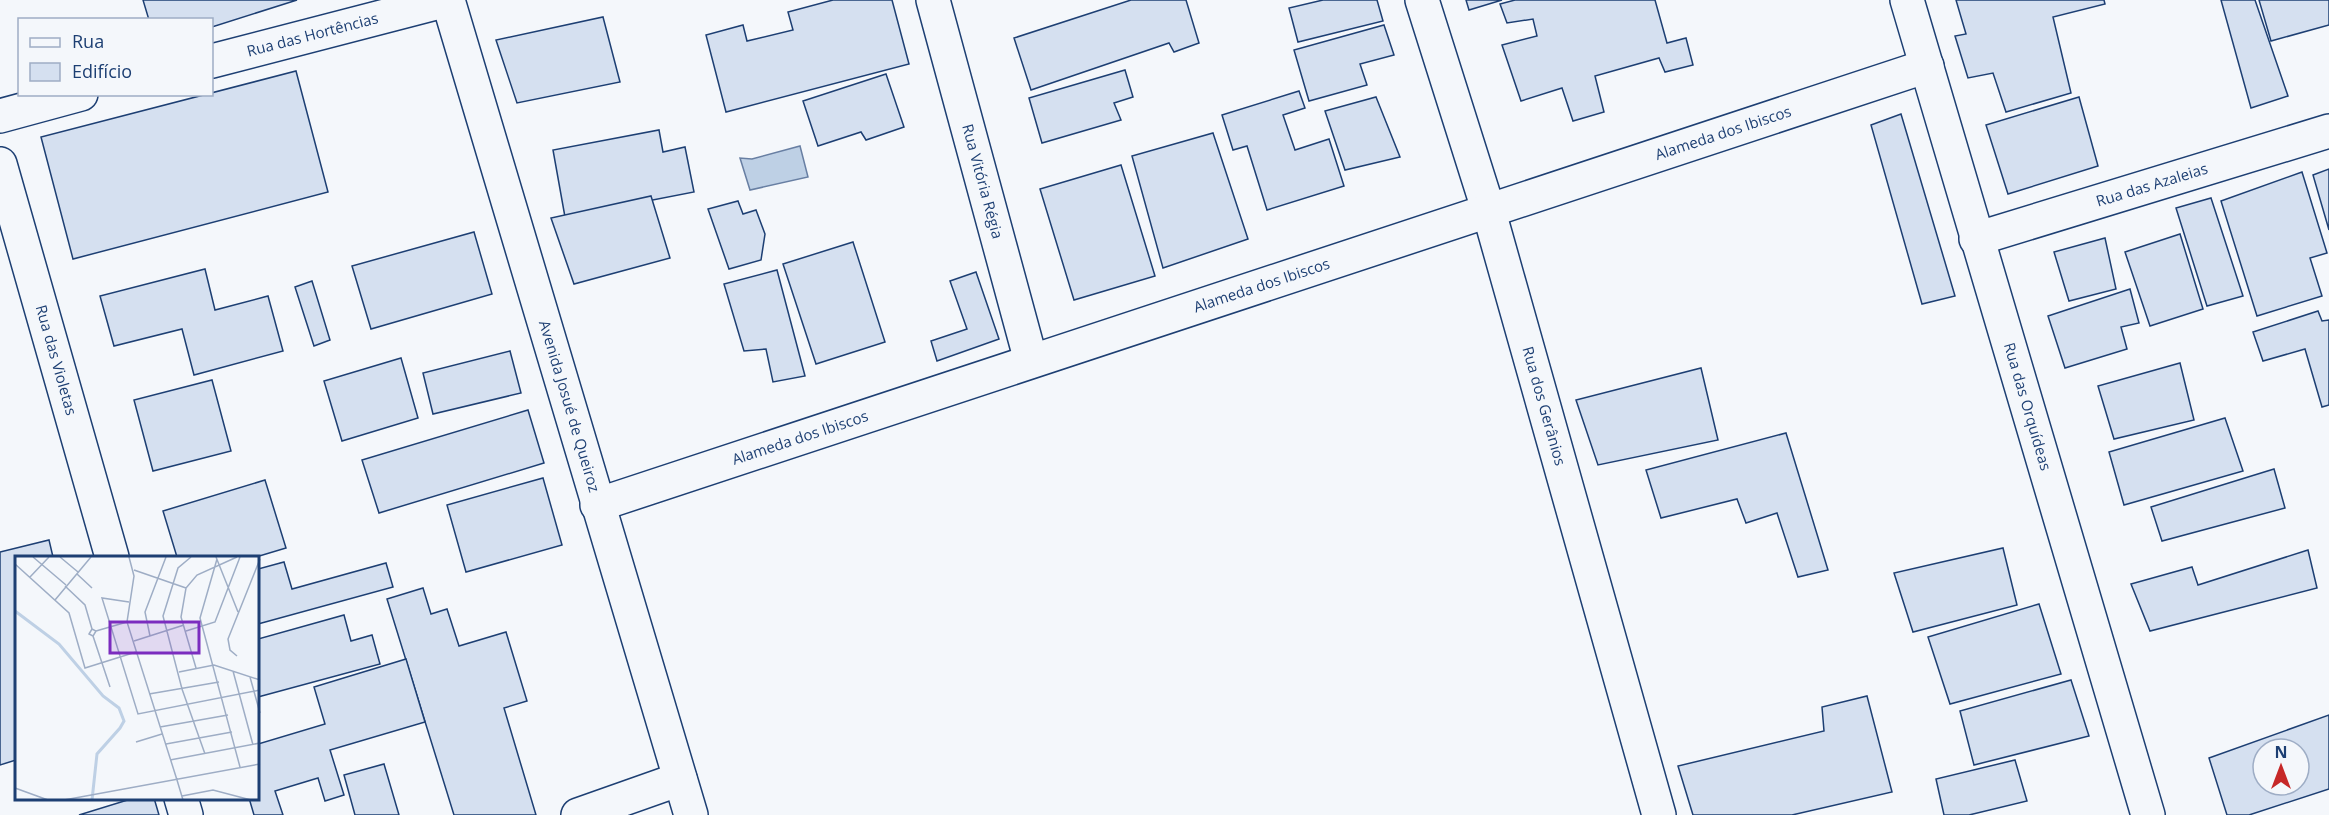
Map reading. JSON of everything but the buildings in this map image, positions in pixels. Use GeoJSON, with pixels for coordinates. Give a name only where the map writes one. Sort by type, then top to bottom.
{"type":"FeatureCollection","features":[{"type":"Feature","properties":{"kind":"street","name":"Rua das Hortências"},"geometry":{"type":"LineString","coordinates":[[213,61],[447,0]]}},
{"type":"Feature","properties":{"kind":"street","name":"Avenida Josué de Queiroz"},"geometry":{"type":"LineString","coordinates":[[447,0],[597,506],[692,815]]}},
{"type":"Feature","properties":{"kind":"street","name":"Rua Vitória Régia"},"geometry":{"type":"LineString","coordinates":[[933,0],[1031,361]]}},
{"type":"Feature","properties":{"kind":"street","name":"Rua dos Gerânios"},"geometry":{"type":"LineString","coordinates":[[1422,0],[1489,212],[1659,815]]}},
{"type":"Feature","properties":{"kind":"street","name":"Rua das Orquídeas"},"geometry":{"type":"LineString","coordinates":[[1907,0],[2148,815]]}},
{"type":"Feature","properties":{"kind":"street","name":"Alameda dos Ibiscos"},"geometry":{"type":"LineString","coordinates":[[597,506],[1927,66]]}},
{"type":"Feature","properties":{"kind":"street"},"geometry":{"type":"LineString","coordinates":[[0,116],[74,96]]}},
{"type":"Feature","properties":{"kind":"street","name":"Rua das Azaleias"},"geometry":{"type":"LineString","coordinates":[[1976,239],[2329,131]]}},
{"type":"Feature","properties":{"kind":"street","name":"Rua das Violetas"},"geometry":{"type":"LineString","coordinates":[[0,164],[112,556]]}},
{"type":"Feature","properties":{"kind":"street"},"geometry":{"type":"LineString","coordinates":[[578,815],[680,779]]}},
{"type":"Feature","properties":{"kind":"street"},"geometry":{"type":"LineString","coordinates":[[182,800],[186,815]]}},
{"type":"Feature","properties":{"kind":"water"},"geometry":{"type":"Polygon","coordinates":[[[800,146],[808,177],[750,190],[740,158],[752,159],[800,146]]]}}]}
